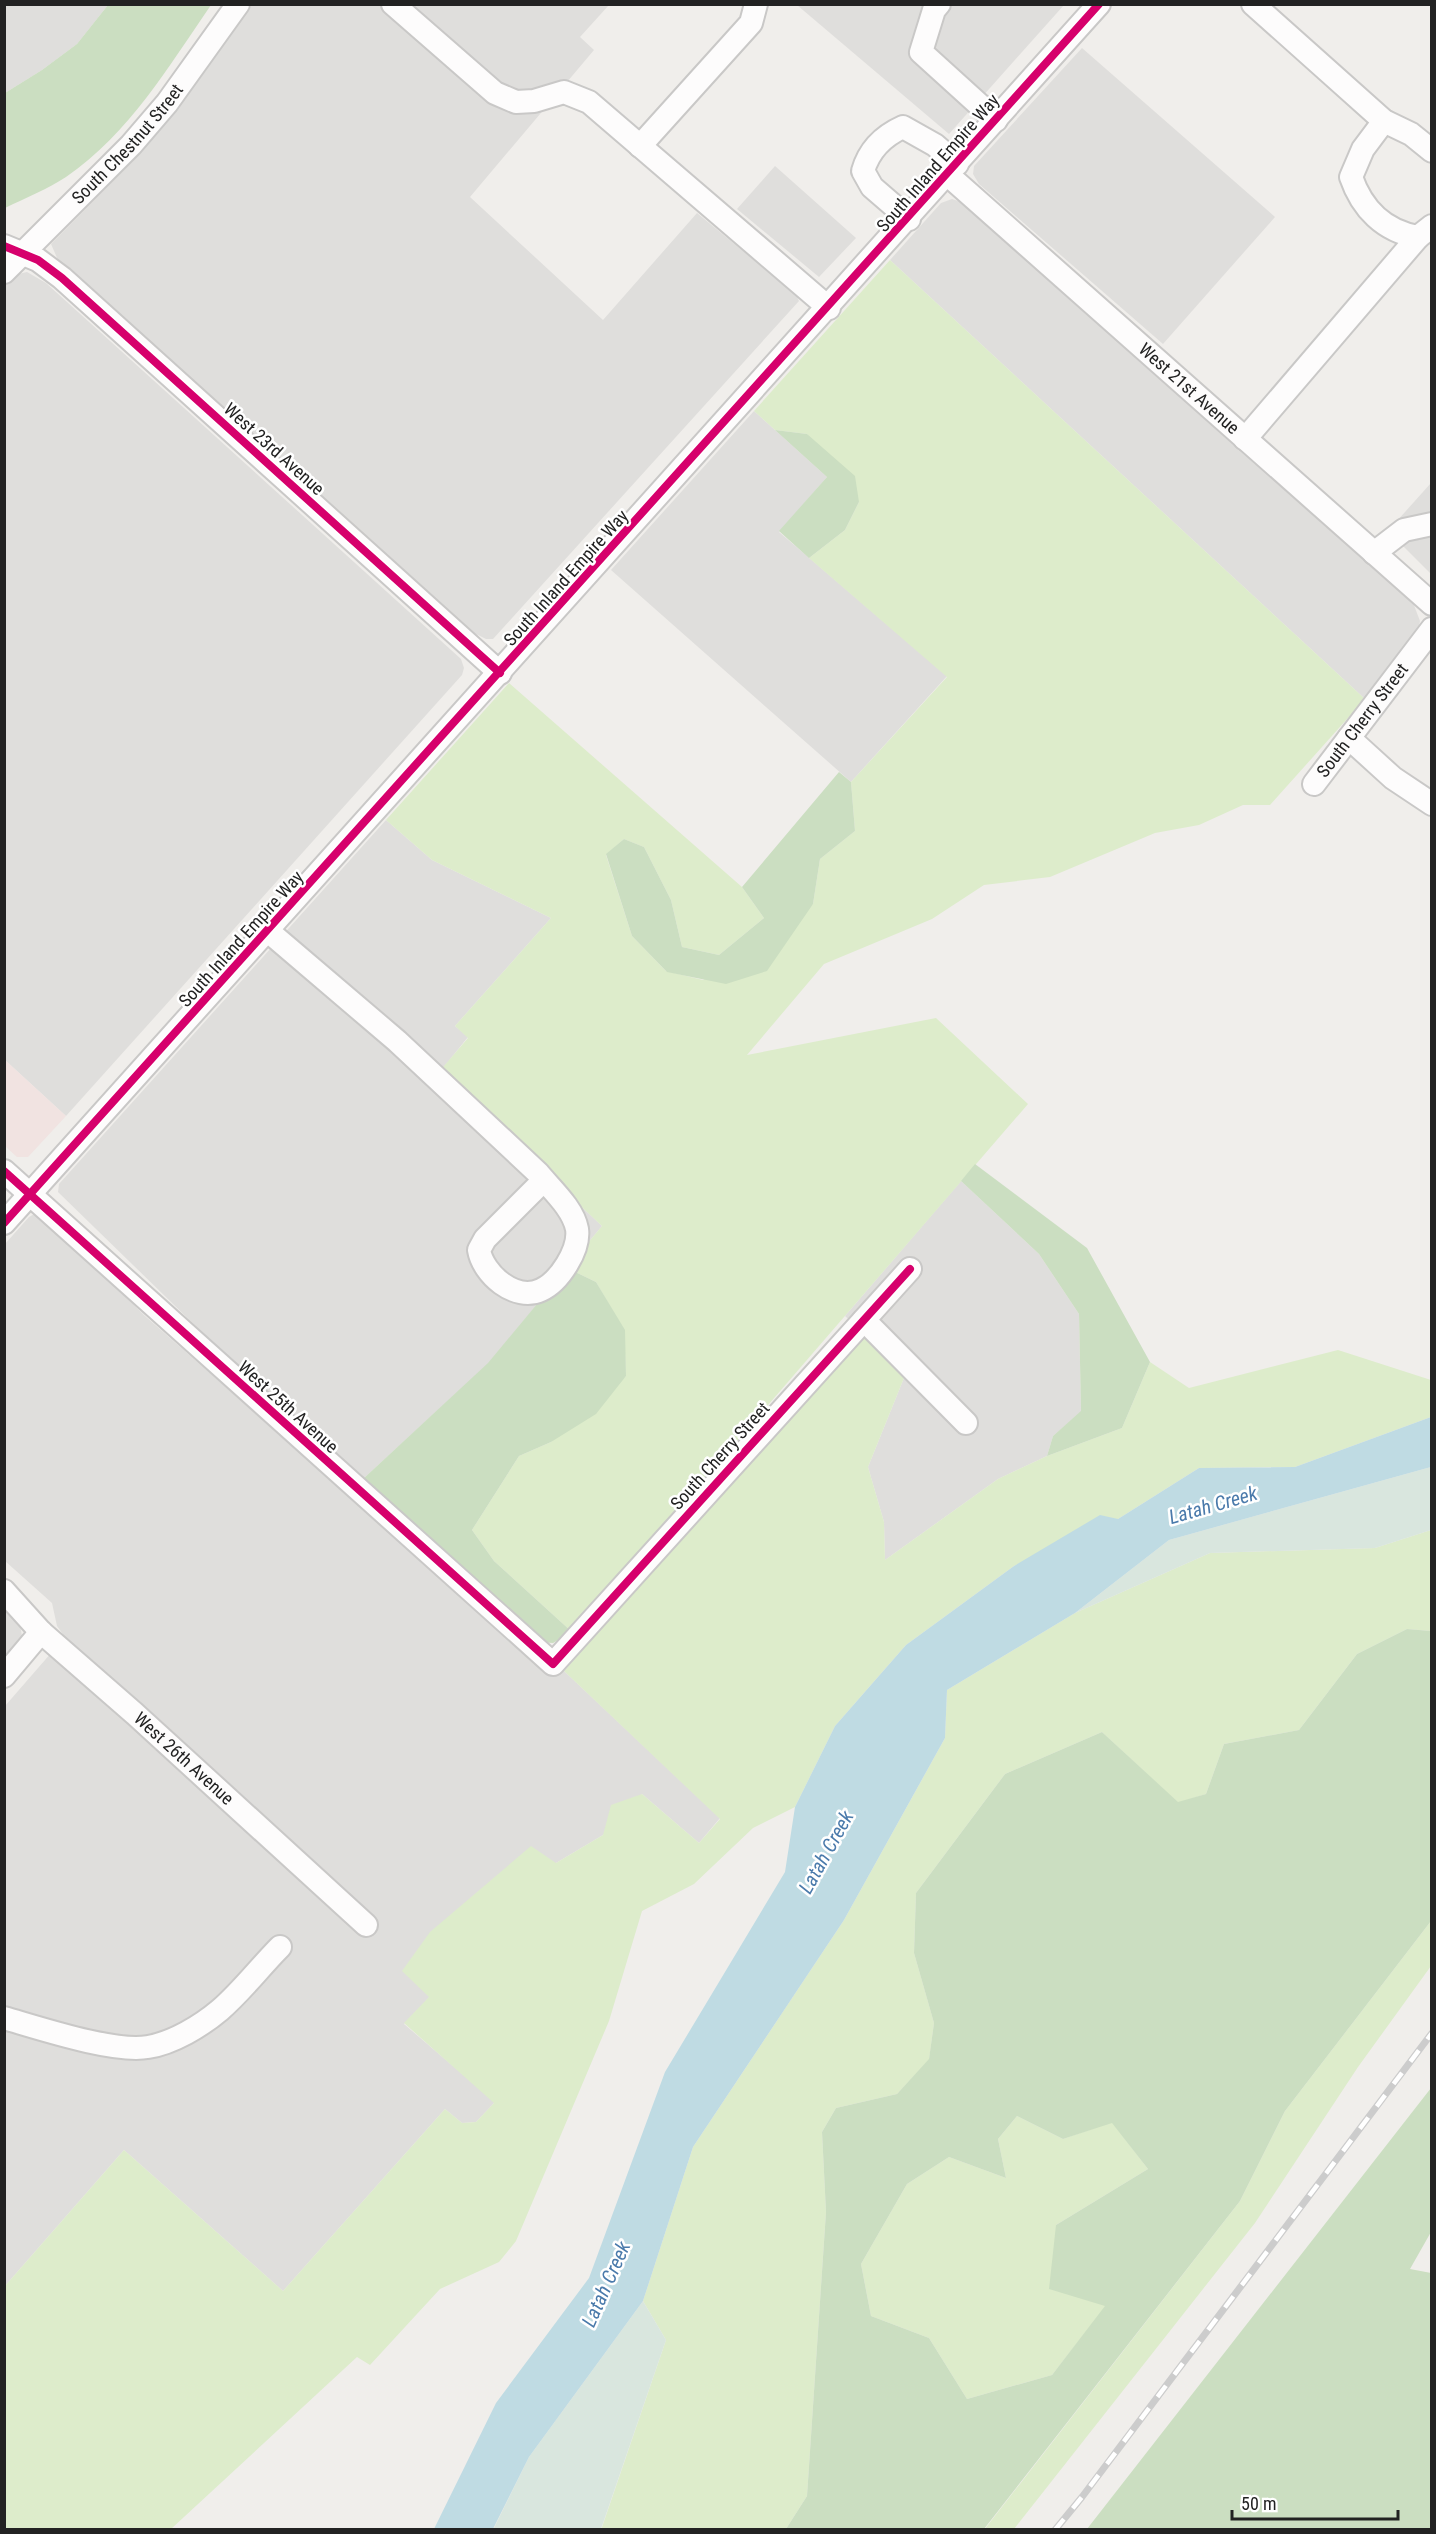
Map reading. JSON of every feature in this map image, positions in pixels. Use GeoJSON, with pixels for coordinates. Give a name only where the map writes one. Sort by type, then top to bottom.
{"type":"FeatureCollection","features":[{"type":"Feature","properties":{"kind":"street","name":"South Chestnut Street"},"geometry":{"type":"LineString","coordinates":[[4,272],[14,249],[131,146],[167,102],[238,4]]}},
{"type":"Feature","properties":{"kind":"street"},"geometry":{"type":"LineString","coordinates":[[393,4],[495,93],[516,102],[534,101],[564,92],[589,102],[829,308]]}},
{"type":"Feature","properties":{"kind":"street"},"geometry":{"type":"LineString","coordinates":[[639,146],[751,23],[756,4]]}},
{"type":"Feature","properties":{"kind":"street"},"geometry":{"type":"LineString","coordinates":[[939,4],[934,10],[921,52],[996,120]]}},
{"type":"Feature","properties":{"kind":"street","name":"South Inland Empire Way"},"geometry":{"type":"LineString","coordinates":[[4,1223],[1100,4]]}},
{"type":"Feature","properties":{"kind":"street"},"geometry":{"type":"LineString","coordinates":[[1253,4],[1384,121],[1412,134],[1431,151]]}},
{"type":"Feature","properties":{"kind":"street"},"geometry":{"type":"LineString","coordinates":[[1384,121],[1363,149],[1351,177],[1358,197],[1380,221],[1399,234],[1425,232]]}},
{"type":"Feature","properties":{"kind":"street"},"geometry":{"type":"LineString","coordinates":[[909,219],[872,187],[863,171],[867,158],[886,134],[903,127],[916,132],[952,170]]}},
{"type":"Feature","properties":{"kind":"street","name":"West 21st Avenue"},"geometry":{"type":"LineString","coordinates":[[952,170],[1245,439],[1431,604]]}},
{"type":"Feature","properties":{"kind":"street"},"geometry":{"type":"LineString","coordinates":[[1245,439],[1425,232]]}},
{"type":"Feature","properties":{"kind":"street","name":"West 23rd Avenue"},"geometry":{"type":"LineString","coordinates":[[14,249],[62,278],[500,674]]}},
{"type":"Feature","properties":{"kind":"street"},"geometry":{"type":"LineString","coordinates":[[1374,553],[1404,530],[1431,524]]}},
{"type":"Feature","properties":{"kind":"street","name":"South Cherry Street"},"geometry":{"type":"LineString","coordinates":[[1314,784],[1431,629]]}},
{"type":"Feature","properties":{"kind":"street"},"geometry":{"type":"LineString","coordinates":[[1349,738],[1393,778],[1431,804]]}},
{"type":"Feature","properties":{"kind":"street"},"geometry":{"type":"LineString","coordinates":[[268,931],[397,1041],[544,1180],[568,1210],[577,1230],[568,1262],[553,1281],[541,1290],[520,1291],[503,1285],[489,1273],[480,1258],[479,1250],[485,1239],[544,1180]]}},
{"type":"Feature","properties":{"kind":"street","name":"West 25th Avenue"},"geometry":{"type":"LineString","coordinates":[[4,1172],[553,1664]]}},
{"type":"Feature","properties":{"kind":"street","name":"South Cherry Street"},"geometry":{"type":"LineString","coordinates":[[553,1664],[910,1269]]}},
{"type":"Feature","properties":{"kind":"street"},"geometry":{"type":"LineString","coordinates":[[864,1320],[966,1423]]}},
{"type":"Feature","properties":{"kind":"street","name":"West 26th Avenue"},"geometry":{"type":"LineString","coordinates":[[4,1591],[41,1632],[135,1714],[366,1925]]}},
{"type":"Feature","properties":{"kind":"street"},"geometry":{"type":"LineString","coordinates":[[4,1676],[41,1632]]}},
{"type":"Feature","properties":{"kind":"street"},"geometry":{"type":"LineString","coordinates":[[4,2018],[110,2045],[148,2047],[174,2038],[206,2021],[227,2004],[280,1947]]}},
{"type":"Feature","properties":{"kind":"shaded area"},"geometry":{"type":"Polygon","coordinates":[[[4,5],[108,5],[77,44],[42,70],[5,93],[4,5]]]}},
{"type":"Feature","properties":{"kind":"shaded area"},"geometry":{"type":"Polygon","coordinates":[[[252,5],[609,5],[580,37],[594,50],[470,197],[603,320],[697,213],[796,295],[799,301],[493,639],[486,639],[470,631],[58,260],[51,244],[131,163],[252,5]]]}},
{"type":"Feature","properties":{"kind":"shaded area"},"geometry":{"type":"Polygon","coordinates":[[[797,5],[1064,5],[949,134],[797,5]]]}},
{"type":"Feature","properties":{"kind":"shaded area"},"geometry":{"type":"Polygon","coordinates":[[[1082,48],[1275,217],[1163,344],[979,184],[973,174],[974,166],[1082,48]]]}},
{"type":"Feature","properties":{"kind":"shaded area"},"geometry":{"type":"Polygon","coordinates":[[[775,166],[856,238],[819,277],[737,209],[775,166]]]}},
{"type":"Feature","properties":{"kind":"shaded area"},"geometry":{"type":"Polygon","coordinates":[[[952,199],[961,202],[1412,600],[1420,621],[1416,642],[1365,699],[890,260],[941,203],[952,199]]]}},
{"type":"Feature","properties":{"kind":"shaded area"},"geometry":{"type":"Polygon","coordinates":[[[27,272],[46,283],[461,659],[464,668],[462,675],[66,1116],[5,1060],[4,285],[14,275],[27,272]]]}},
{"type":"Feature","properties":{"kind":"shaded area"},"geometry":{"type":"Polygon","coordinates":[[[754,411],[827,477],[779,532],[947,676],[851,782],[611,570],[754,411]]]}},
{"type":"Feature","properties":{"kind":"shaded area"},"geometry":{"type":"Polygon","coordinates":[[[1431,483],[1431,574],[1388,531],[1431,483]]]}},
{"type":"Feature","properties":{"kind":"shaded area"},"geometry":{"type":"Polygon","coordinates":[[[386,820],[432,860],[551,918],[455,1026],[468,1037],[439,1073],[602,1226],[489,1363],[363,1479],[208,1338],[58,1192],[59,1184],[386,820]]]}},
{"type":"Feature","properties":{"kind":"shaded area"},"geometry":{"type":"Polygon","coordinates":[[[5,1060],[66,1116],[28,1157],[17,1157],[5,1146],[5,1060]]]}},
{"type":"Feature","properties":{"kind":"shaded area"},"geometry":{"type":"Polygon","coordinates":[[[961,1181],[1039,1254],[1079,1314],[1081,1412],[1053,1436],[1047,1456],[998,1479],[885,1560],[884,1522],[868,1467],[906,1373],[845,1316],[961,1181]]]}},
{"type":"Feature","properties":{"kind":"shaded area"},"geometry":{"type":"Polygon","coordinates":[[[36,1213],[42,1215],[145,1316],[548,1671],[564,1671],[720,1818],[699,1843],[642,1794],[603,1835],[556,1863],[404,2024],[495,2102],[476,2122],[462,2123],[445,2109],[283,2291],[124,2150],[5,2286],[5,1706],[65,1637],[57,1626],[52,1603],[5,1561],[5,1244],[29,1217],[36,1213]]]}},
{"type":"Feature","properties":{"kind":"shaded area"},"geometry":{"type":"Polygon","coordinates":[[[1431,1467],[1431,1530],[1375,1548],[1210,1553],[1075,1613],[1169,1540],[1431,1467]]]}},
{"type":"Feature","properties":{"kind":"shaded area"},"geometry":{"type":"Polygon","coordinates":[[[5,1599],[19,1619],[22,1636],[17,1650],[5,1664],[5,1599]]]}},
{"type":"Feature","properties":{"kind":"shaded area"},"geometry":{"type":"Polygon","coordinates":[[[643,2301],[666,2340],[601,2529],[493,2530],[529,2457],[643,2301]]]}},
{"type":"Feature","properties":{"kind":"green space"},"geometry":{"type":"Polygon","coordinates":[[[108,5],[211,5],[146,98],[110,140],[66,177],[5,208],[5,93],[42,70],[77,44],[108,5]]]}},
{"type":"Feature","properties":{"kind":"green space"},"geometry":{"type":"Polygon","coordinates":[[[890,260],[1365,699],[1270,805],[1243,805],[1199,825],[1155,833],[1050,877],[984,885],[932,919],[824,964],[747,1055],[936,1018],[1028,1104],[572,1632],[494,1561],[472,1530],[519,1456],[551,1442],[626,1376],[624,1330],[596,1282],[567,1268],[602,1226],[438,1073],[468,1038],[455,1026],[551,918],[432,860],[386,820],[509,683],[742,887],[764,918],[719,955],[682,947],[671,900],[644,847],[624,839],[606,855],[632,936],[666,971],[703,980],[813,904],[820,859],[855,831],[851,782],[947,677],[809,558],[845,530],[859,502],[807,434],[775,430],[754,411],[890,260]]]}},
{"type":"Feature","properties":{"kind":"green space"},"geometry":{"type":"Polygon","coordinates":[[[775,430],[807,434],[855,476],[859,502],[845,530],[809,558],[779,531],[827,477],[775,430]]]}},
{"type":"Feature","properties":{"kind":"green space"},"geometry":{"type":"Polygon","coordinates":[[[839,772],[851,782],[855,831],[820,859],[813,904],[767,971],[726,984],[667,972],[632,936],[606,854],[624,839],[644,847],[671,900],[682,947],[719,955],[764,918],[742,887],[839,772]]]}},
{"type":"Feature","properties":{"kind":"green space"},"geometry":{"type":"Polygon","coordinates":[[[975,1164],[1087,1248],[1150,1362],[1122,1428],[1047,1456],[1053,1436],[1081,1411],[1079,1314],[1039,1254],[961,1181],[975,1164]]]}},
{"type":"Feature","properties":{"kind":"green space"},"geometry":{"type":"Polygon","coordinates":[[[567,1268],[596,1282],[625,1330],[626,1376],[596,1414],[551,1442],[519,1456],[472,1530],[494,1561],[572,1632],[553,1643],[538,1642],[363,1479],[488,1363],[567,1268]]]}},
{"type":"Feature","properties":{"kind":"green space"},"geometry":{"type":"Polygon","coordinates":[[[864,1333],[906,1373],[868,1467],[884,1522],[885,1560],[998,1479],[1047,1456],[1122,1428],[1150,1362],[1189,1388],[1338,1350],[1431,1380],[1431,1417],[1295,1467],[1199,1468],[1118,1519],[1014,1566],[906,1645],[835,1726],[795,1807],[753,1828],[694,1884],[642,1911],[609,2021],[516,2241],[499,2262],[440,2289],[370,2365],[357,2357],[171,2529],[5,2530],[5,2286],[124,2150],[283,2291],[445,2109],[462,2123],[476,2122],[494,2103],[404,2023],[429,1997],[402,1971],[430,1932],[531,1846],[556,1863],[603,1835],[611,1805],[642,1794],[699,1843],[720,1819],[564,1671],[864,1333]]]}},
{"type":"Feature","properties":{"kind":"green space"},"geometry":{"type":"Polygon","coordinates":[[[1431,1530],[1431,1631],[1407,1629],[1357,1654],[1299,1730],[1224,1744],[1206,1794],[1178,1803],[1102,1732],[1005,1774],[916,1893],[914,1953],[934,2023],[929,2060],[897,2094],[836,2108],[822,2132],[826,2212],[807,2496],[786,2529],[601,2530],[666,2340],[643,2301],[693,2147],[844,1920],[945,1738],[947,1690],[1075,1613],[1210,1553],[1375,1548],[1431,1530]]]}},
{"type":"Feature","properties":{"kind":"green space"},"geometry":{"type":"Polygon","coordinates":[[[1407,1629],[1431,1631],[1431,1921],[1285,2111],[1240,2201],[984,2529],[786,2529],[807,2496],[826,2212],[822,2132],[836,2108],[897,2094],[929,2059],[934,2023],[914,1953],[916,1893],[1005,1774],[1102,1732],[1178,1802],[1206,1794],[1224,1744],[1299,1730],[1357,1654],[1407,1629]],[[1017,2116],[998,2139],[1006,2178],[949,2157],[907,2184],[861,2264],[871,2316],[929,2338],[967,2399],[1052,2375],[1105,2306],[1049,2289],[1056,2225],[1148,2169],[1112,2123],[1063,2139],[1017,2116]]]}},
{"type":"Feature","properties":{"kind":"green space"},"geometry":{"type":"Polygon","coordinates":[[[1431,1921],[1431,1966],[1358,2067],[1255,2223],[1014,2529],[984,2530],[1240,2201],[1285,2111],[1431,1921]]]}},
{"type":"Feature","properties":{"kind":"green space"},"geometry":{"type":"Polygon","coordinates":[[[1431,2088],[1431,2232],[1410,2269],[1431,2273],[1431,2529],[1087,2529],[1431,2088]]]}},
{"type":"Feature","properties":{"kind":"green space"},"geometry":{"type":"Polygon","coordinates":[[[1017,2116],[1063,2139],[1112,2122],[1148,2169],[1056,2225],[1106,2306],[1052,2375],[967,2399],[929,2338],[871,2316],[861,2264],[907,2184],[949,2157],[1006,2178],[998,2139],[1017,2116]]]}},
{"type":"Feature","properties":{"kind":"water","name":"Latah Creek"},"geometry":{"type":"Polygon","coordinates":[[[1431,1417],[1431,1467],[1169,1540],[1075,1613],[947,1690],[945,1738],[844,1920],[693,2147],[643,2301],[529,2457],[493,2529],[434,2529],[496,2403],[589,2278],[665,2072],[785,1872],[795,1807],[835,1726],[906,1645],[1014,1566],[1100,1515],[1118,1519],[1199,1468],[1295,1467],[1431,1417]]]}},
{"type":"Feature","properties":{"kind":"railway"},"geometry":{"type":"LineString","coordinates":[[1055,2530],[1432,2033]]}},
{"type":"Feature","properties":{"kind":"cycle path"},"geometry":{"type":"LineString","coordinates":[[4,1223],[1099,4]]}},
{"type":"Feature","properties":{"kind":"cycle path"},"geometry":{"type":"LineString","coordinates":[[4,246],[38,260],[62,278],[500,673]]}},
{"type":"Feature","properties":{"kind":"cycle path"},"geometry":{"type":"LineString","coordinates":[[4,1171],[553,1664],[910,1269]]}}]}
